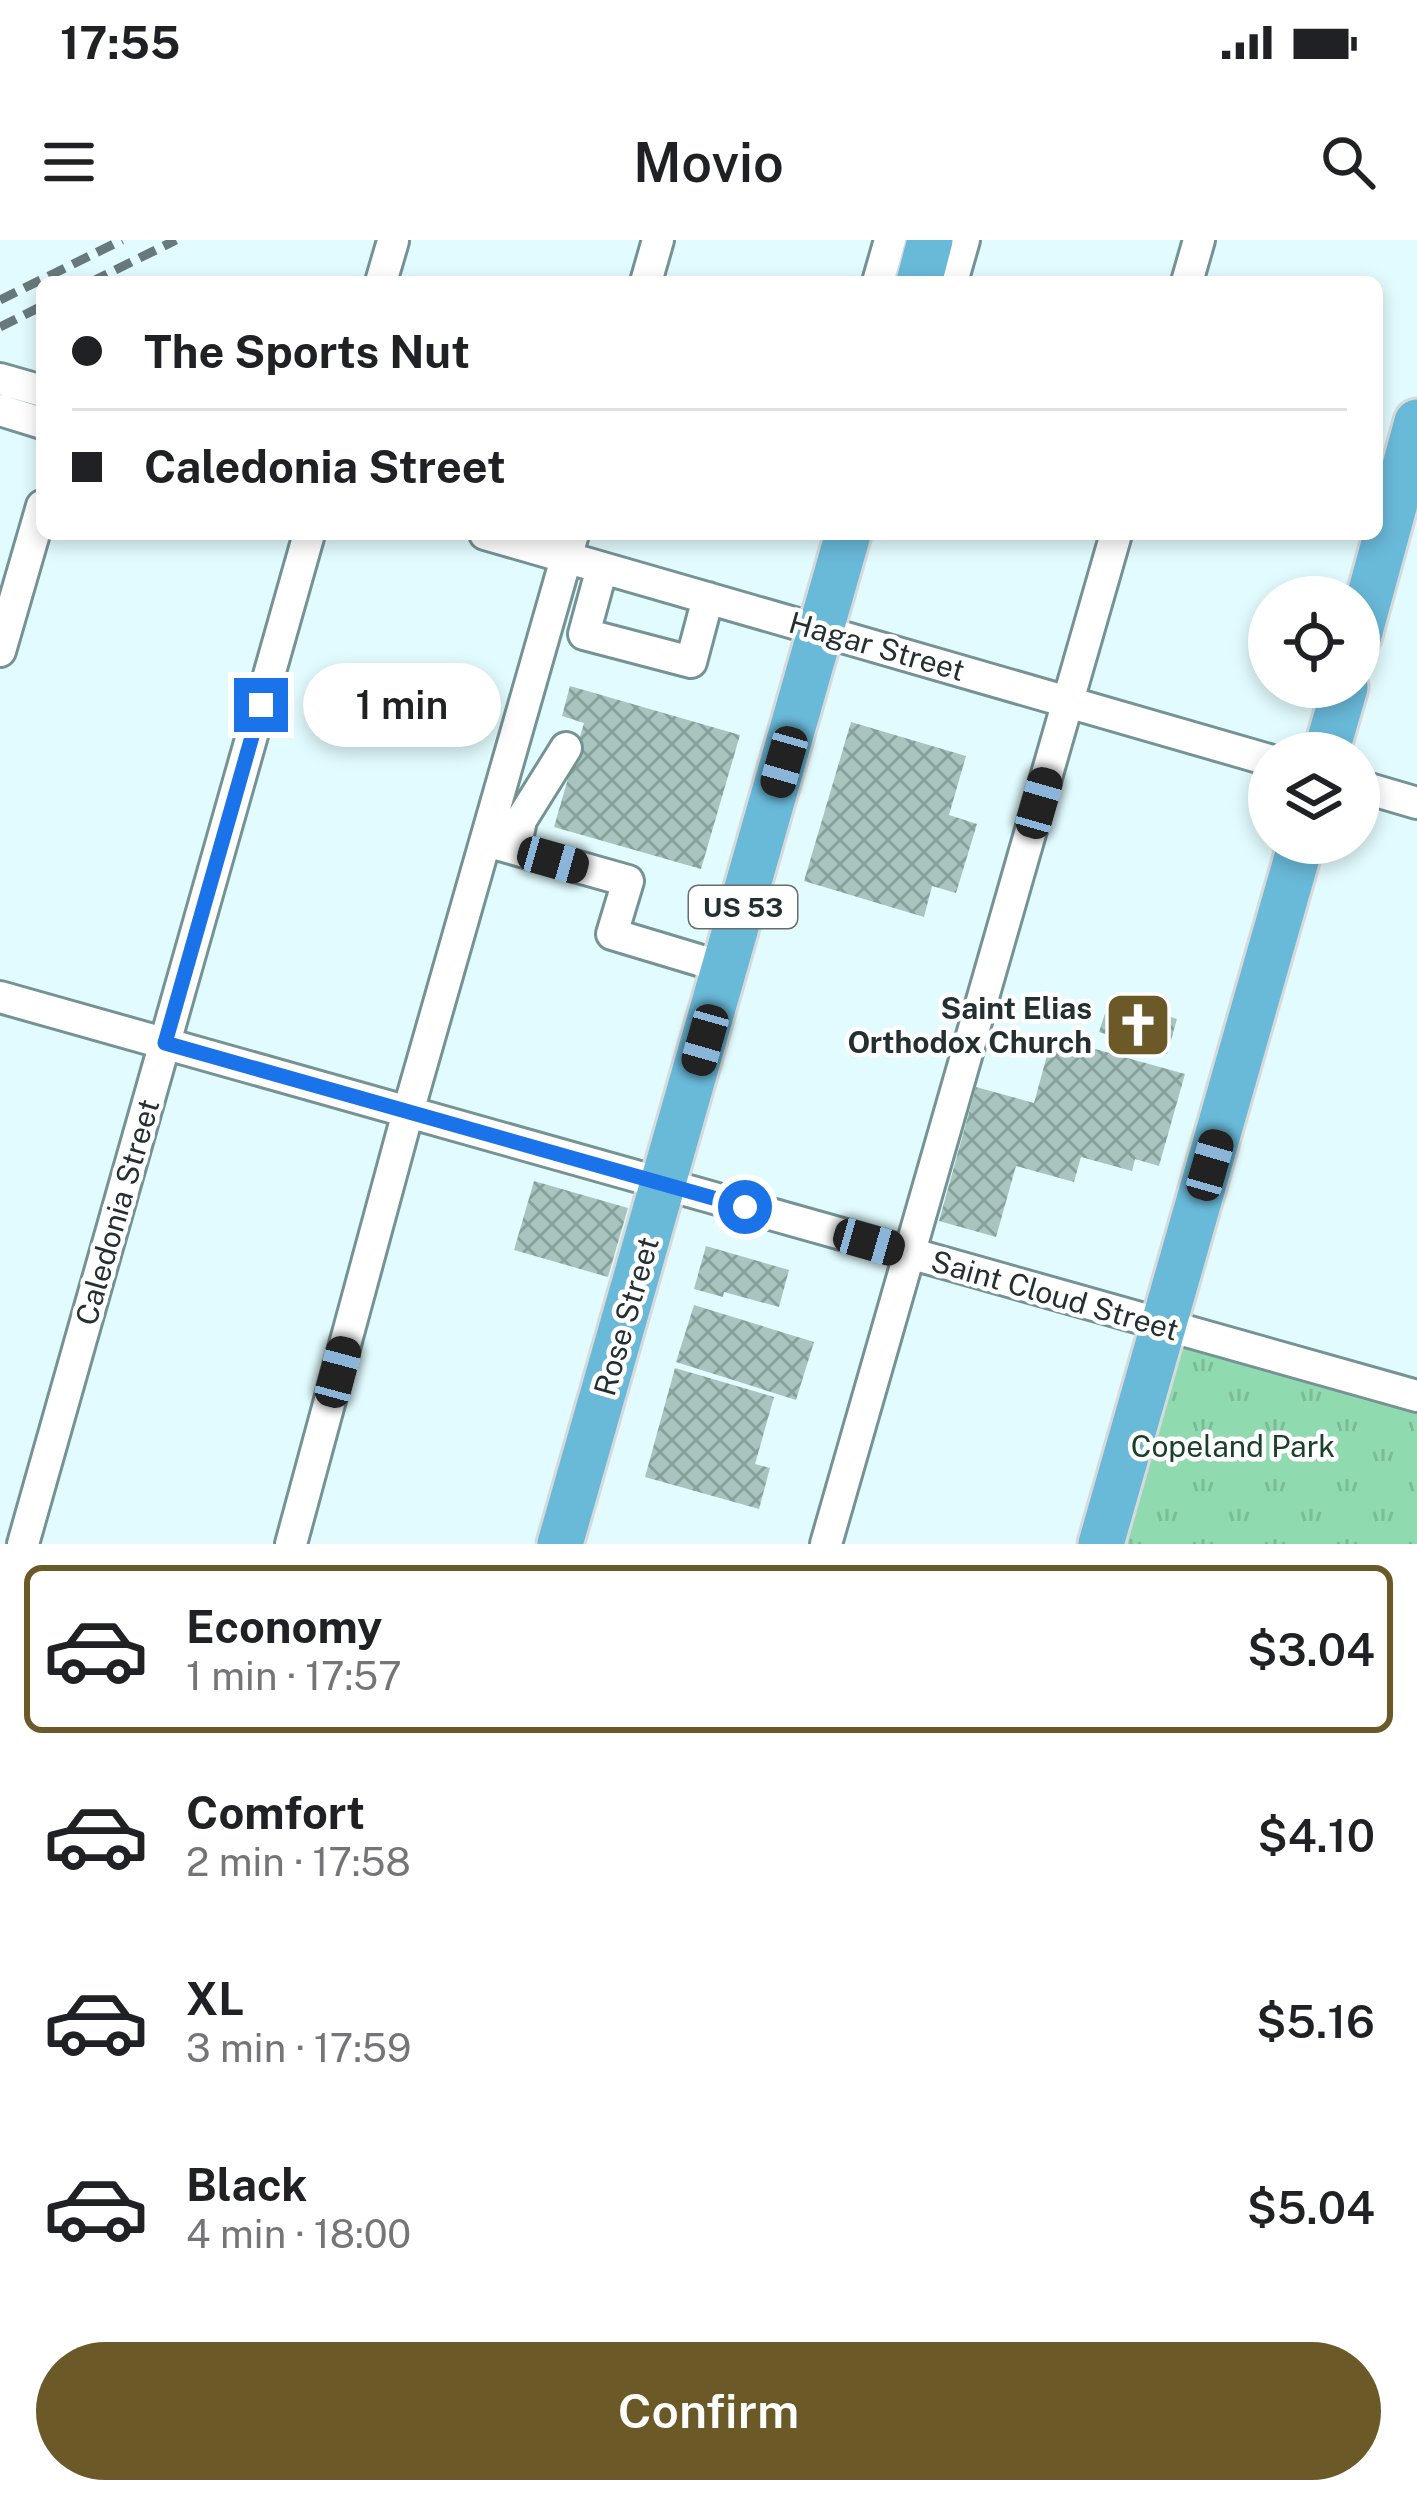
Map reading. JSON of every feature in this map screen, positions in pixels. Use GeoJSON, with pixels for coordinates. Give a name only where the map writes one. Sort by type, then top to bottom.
{"type":"FeatureCollection","features":[{"type":"Feature","properties":{"kind":"highway"},"geometry":{"type":"LineString","coordinates":[[921,276],[930,240]]}},
{"type":"Feature","properties":{"kind":"highway"},"geometry":{"type":"LineString","coordinates":[[1375,576],[1417,422]]}},
{"type":"Feature","properties":{"kind":"highway","name":"Rose Street"},"geometry":{"type":"LineString","coordinates":[[560,1544],[846,540]]}},
{"type":"Feature","properties":{"kind":"highway"},"geometry":{"type":"LineString","coordinates":[[1102,1544],[1295,864]]}},
{"type":"Feature","properties":{"kind":"street"},"geometry":{"type":"LineString","coordinates":[[648,276],[658,240]]}},
{"type":"Feature","properties":{"kind":"street"},"geometry":{"type":"LineString","coordinates":[[880,276],[890,240]]}},
{"type":"Feature","properties":{"kind":"street"},"geometry":{"type":"LineString","coordinates":[[954,276],[964,240]]}},
{"type":"Feature","properties":{"kind":"street"},"geometry":{"type":"LineString","coordinates":[[1189,276],[1199,240]]}},
{"type":"Feature","properties":{"kind":"street"},"geometry":{"type":"LineString","coordinates":[[383,276],[392,241]]}},
{"type":"Feature","properties":{"kind":"street"},"geometry":{"type":"LineString","coordinates":[[0,379],[36,389]]}},
{"type":"Feature","properties":{"kind":"street"},"geometry":{"type":"LineString","coordinates":[[0,410],[36,421]]}},
{"type":"Feature","properties":{"kind":"street"},"geometry":{"type":"LineString","coordinates":[[0,651],[36,527]]}},
{"type":"Feature","properties":{"kind":"street","name":"Caledonia Street"},"geometry":{"type":"LineString","coordinates":[[23,1544],[307,540]]}},
{"type":"Feature","properties":{"kind":"street","name":"Hagar Street"},"geometry":{"type":"LineString","coordinates":[[527,540],[569,546],[602,568],[1248,754]]}},
{"type":"Feature","properties":{"kind":"street"},"geometry":{"type":"LineString","coordinates":[[826,1544],[1114,540]]}},
{"type":"Feature","properties":{"kind":"street"},"geometry":{"type":"LineString","coordinates":[[291,1544],[408,1112],[501,845],[569,546]]}},
{"type":"Feature","properties":{"kind":"street"},"geometry":{"type":"LineString","coordinates":[[584,634],[602,568]]}},
{"type":"Feature","properties":{"kind":"street"},"geometry":{"type":"LineString","coordinates":[[548,623],[691,662],[708,598]]}},
{"type":"Feature","properties":{"kind":"street"},"geometry":{"type":"LineString","coordinates":[[501,845],[566,748]]}},
{"type":"Feature","properties":{"kind":"street"},"geometry":{"type":"LineString","coordinates":[[1380,792],[1417,803]]}},
{"type":"Feature","properties":{"kind":"street"},"geometry":{"type":"LineString","coordinates":[[501,845],[628,881],[612,934],[725,968]]}},
{"type":"Feature","properties":{"kind":"street","name":"Saint Cloud Street"},"geometry":{"type":"LineString","coordinates":[[0,997],[1165,1326],[1415,1390]]}},
{"type":"Feature","properties":{"kind":"green space","name":"Copeland Park"},"geometry":{"type":"Polygon","coordinates":[[[1164,1326],[1417,1396],[1417,1544],[1102,1544],[1164,1326]]]}},
{"type":"Feature","properties":{"kind":"building"},"geometry":{"type":"Polygon","coordinates":[[[570,686],[740,735],[701,869],[554,827],[584,723],[562,716],[570,686]]]}},
{"type":"Feature","properties":{"kind":"building"},"geometry":{"type":"Polygon","coordinates":[[[851,722],[966,756],[949,815],[977,824],[956,893],[932,886],[924,917],[804,881],[851,722]]]}},
{"type":"Feature","properties":{"kind":"building","name":"Saint Elias Orthodox Church"},"geometry":{"type":"Polygon","coordinates":[[[1110,998],[1177,1019],[1167,1054],[1099,1032],[1110,998]]]}},
{"type":"Feature","properties":{"kind":"building"},"geometry":{"type":"Polygon","coordinates":[[[1052,1037],[1185,1074],[1159,1166],[1135,1159],[1132,1171],[1081,1157],[1074,1182],[1016,1166],[996,1237],[939,1221],[976,1087],[1034,1103],[1052,1037]]]}},
{"type":"Feature","properties":{"kind":"building"},"geometry":{"type":"Polygon","coordinates":[[[534,1181],[628,1208],[608,1277],[514,1250],[534,1181]]]}},
{"type":"Feature","properties":{"kind":"building"},"geometry":{"type":"Polygon","coordinates":[[[706,1246],[789,1270],[779,1307],[694,1289],[706,1246]]]}},
{"type":"Feature","properties":{"kind":"building"},"geometry":{"type":"Polygon","coordinates":[[[694,1305],[814,1342],[796,1400],[676,1362],[694,1305]]]}},
{"type":"Feature","properties":{"kind":"building"},"geometry":{"type":"Polygon","coordinates":[[[675,1368],[774,1397],[755,1464],[770,1468],[759,1509],[645,1477],[675,1368]]]}},
{"type":"Feature","properties":{"kind":"railway"},"geometry":{"type":"LineString","coordinates":[[49,276],[122,240]]}},
{"type":"Feature","properties":{"kind":"railway"},"geometry":{"type":"LineString","coordinates":[[103,276],[176,240]]}},
{"type":"Feature","properties":{"kind":"railway"},"geometry":{"type":"LineString","coordinates":[[0,300],[36,282]]}},
{"type":"Feature","properties":{"kind":"railway"},"geometry":{"type":"LineString","coordinates":[[0,327],[36,309]]}},
{"type":"Feature","properties":{"kind":"place","name":"Saint Elias Orthodox Church"},"geometry":{"type":"Point","coordinates":[1138,1025]}},
{"type":"Feature","properties":{"kind":"route"},"geometry":{"type":"LineString","coordinates":[[261,705],[165,1043],[745,1207]]}}]}
